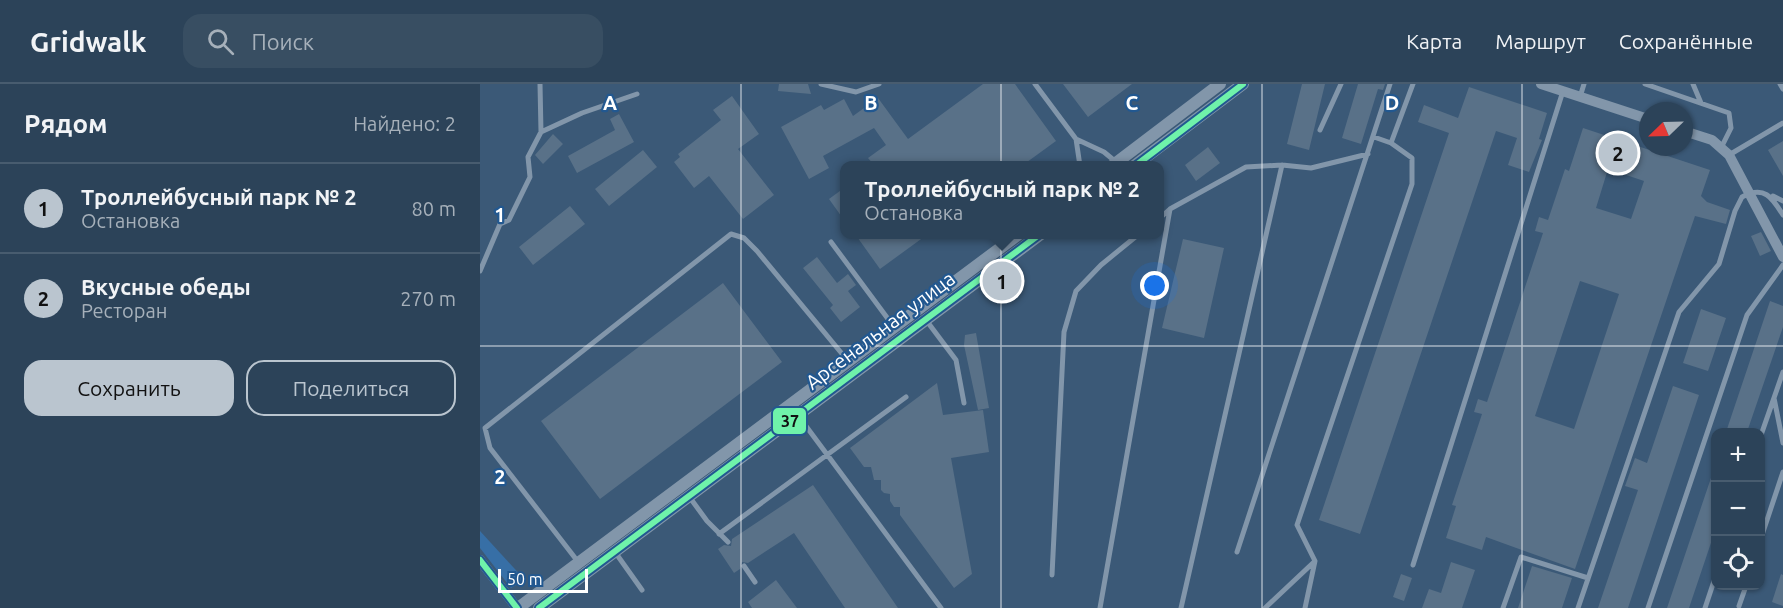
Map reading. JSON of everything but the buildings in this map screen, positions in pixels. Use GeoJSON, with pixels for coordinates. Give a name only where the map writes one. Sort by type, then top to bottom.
{"type":"FeatureCollection","features":[{"type":"Feature","properties":{"kind":"street"},"geometry":{"type":"LineString","coordinates":[[1120,161],[1220,84]]}},
{"type":"Feature","properties":{"kind":"street"},"geometry":{"type":"LineString","coordinates":[[1139,161],[1243,84]]}},
{"type":"Feature","properties":{"kind":"street"},"geometry":{"type":"LineString","coordinates":[[1540,84],[1639,116]]}},
{"type":"Feature","properties":{"kind":"street"},"geometry":{"type":"LineString","coordinates":[[1693,135],[1725,150],[1783,257]]}},
{"type":"Feature","properties":{"kind":"street","name":"Арсенальная улица"},"geometry":{"type":"LineString","coordinates":[[516,607],[1012,239]]}},
{"type":"Feature","properties":{"kind":"street","name":"Арсенальная улица"},"geometry":{"type":"LineString","coordinates":[[539,608],[1034,239]]}},
{"type":"Feature","properties":{"kind":"street"},"geometry":{"type":"LineString","coordinates":[[480,560],[516,607]]}},
{"type":"Feature","properties":{"kind":"lane"},"geometry":{"type":"LineString","coordinates":[[480,271],[500,224],[510,220],[530,177],[528,157],[541,132],[540,84]]}},
{"type":"Feature","properties":{"kind":"lane"},"geometry":{"type":"LineString","coordinates":[[822,84],[856,92],[879,84]]}},
{"type":"Feature","properties":{"kind":"lane"},"geometry":{"type":"LineString","coordinates":[[1035,84],[1076,139],[1079,161]]}},
{"type":"Feature","properties":{"kind":"lane"},"geometry":{"type":"LineString","coordinates":[[1320,130],[1341,84]]}},
{"type":"Feature","properties":{"kind":"lane"},"geometry":{"type":"LineString","coordinates":[[1237,552],[1390,84]]}},
{"type":"Feature","properties":{"kind":"lane"},"geometry":{"type":"LineString","coordinates":[[1391,143],[1413,84]]}},
{"type":"Feature","properties":{"kind":"lane"},"geometry":{"type":"LineString","coordinates":[[1580,97],[1584,84]]}},
{"type":"Feature","properties":{"kind":"lane"},"geometry":{"type":"LineString","coordinates":[[1645,84],[1729,112],[1731,128],[1725,150]]}},
{"type":"Feature","properties":{"kind":"lane"},"geometry":{"type":"LineString","coordinates":[[1693,84],[1701,103]]}},
{"type":"Feature","properties":{"kind":"lane"},"geometry":{"type":"LineString","coordinates":[[1780,84],[1783,89]]}},
{"type":"Feature","properties":{"kind":"lane"},"geometry":{"type":"LineString","coordinates":[[1413,565],[1563,91]]}},
{"type":"Feature","properties":{"kind":"lane"},"geometry":{"type":"LineString","coordinates":[[541,132],[582,113],[638,94]]}},
{"type":"Feature","properties":{"kind":"lane"},"geometry":{"type":"LineString","coordinates":[[1725,150],[1783,123]]}},
{"type":"Feature","properties":{"kind":"lane"},"geometry":{"type":"LineString","coordinates":[[1305,608],[1316,561],[1297,525],[1412,184],[1412,158],[1391,143],[1374,137]]}},
{"type":"Feature","properties":{"kind":"lane"},"geometry":{"type":"LineString","coordinates":[[1076,139],[1104,152],[1113,161]]}},
{"type":"Feature","properties":{"kind":"lane"},"geometry":{"type":"LineString","coordinates":[[1164,214],[1246,167],[1282,165],[1311,168],[1368,154]]}},
{"type":"Feature","properties":{"kind":"lane"},"geometry":{"type":"LineString","coordinates":[[1182,608],[1282,165]]}},
{"type":"Feature","properties":{"kind":"lane"},"geometry":{"type":"LineString","coordinates":[[1578,608],[1679,312],[1719,264],[1737,203],[1750,193],[1757,191],[1783,201]]}},
{"type":"Feature","properties":{"kind":"lane"},"geometry":{"type":"LineString","coordinates":[[1771,195],[1783,215]]}},
{"type":"Feature","properties":{"kind":"lane"},"geometry":{"type":"LineString","coordinates":[[1100,608],[1170,209]]}},
{"type":"Feature","properties":{"kind":"lane"},"geometry":{"type":"LineString","coordinates":[[587,573],[490,448],[485,428],[731,234],[744,238],[757,251],[856,372]]}},
{"type":"Feature","properties":{"kind":"lane"},"geometry":{"type":"LineString","coordinates":[[1052,575],[1064,332],[1076,291],[1101,265],[1133,239]]}},
{"type":"Feature","properties":{"kind":"lane"},"geometry":{"type":"LineString","coordinates":[[831,242],[902,338]]}},
{"type":"Feature","properties":{"kind":"lane"},"geometry":{"type":"LineString","coordinates":[[1648,608],[1747,315],[1783,265]]}},
{"type":"Feature","properties":{"kind":"lane"},"geometry":{"type":"LineString","coordinates":[[926,320],[956,360],[964,403]]}},
{"type":"Feature","properties":{"kind":"lane"},"geometry":{"type":"LineString","coordinates":[[1764,428],[1783,372]]}},
{"type":"Feature","properties":{"kind":"lane"},"geometry":{"type":"LineString","coordinates":[[1774,396],[1783,443]]}},
{"type":"Feature","properties":{"kind":"lane"},"geometry":{"type":"LineString","coordinates":[[719,534],[906,397]]}},
{"type":"Feature","properties":{"kind":"lane"},"geometry":{"type":"LineString","coordinates":[[790,405],[941,608]]}},
{"type":"Feature","properties":{"kind":"lane"},"geometry":{"type":"LineString","coordinates":[[1763,536],[1783,472]]}},
{"type":"Feature","properties":{"kind":"lane"},"geometry":{"type":"LineString","coordinates":[[681,486],[728,542]]}},
{"type":"Feature","properties":{"kind":"lane"},"geometry":{"type":"LineString","coordinates":[[607,541],[642,590]]}},
{"type":"Feature","properties":{"kind":"lane"},"geometry":{"type":"LineString","coordinates":[[1503,608],[1521,557],[1588,578]]}},
{"type":"Feature","properties":{"kind":"lane"},"geometry":{"type":"LineString","coordinates":[[1265,608],[1316,561]]}},
{"type":"Feature","properties":{"kind":"lane"},"geometry":{"type":"LineString","coordinates":[[744,566],[755,582]]}},
{"type":"Feature","properties":{"kind":"lane"},"geometry":{"type":"LineString","coordinates":[[1705,608],[1711,590]]}},
{"type":"Feature","properties":{"kind":"lane"},"geometry":{"type":"LineString","coordinates":[[1739,606],[1744,590]]}},
{"type":"Feature","properties":{"kind":"shaded area"},"geometry":{"type":"Polygon","coordinates":[[[480,531],[525,580],[511,588],[480,548],[480,531]]]}},
{"type":"Feature","properties":{"kind":"transit line","name":"37"},"geometry":{"type":"LineString","coordinates":[[1142,161],[1243,84]]}},
{"type":"Feature","properties":{"kind":"transit line","name":"37"},"geometry":{"type":"LineString","coordinates":[[539,608],[1033,239]]}},
{"type":"Feature","properties":{"kind":"transit line","name":"37"},"geometry":{"type":"LineString","coordinates":[[480,560],[517,608]]}},
{"type":"Feature","properties":{"kind":"place","name":"Вкусные обеды"},"geometry":{"type":"Point","coordinates":[1618,153]}},
{"type":"Feature","properties":{"kind":"place","name":"Троллейбусный парк № 2"},"geometry":{"type":"Point","coordinates":[1002,281]}}]}
